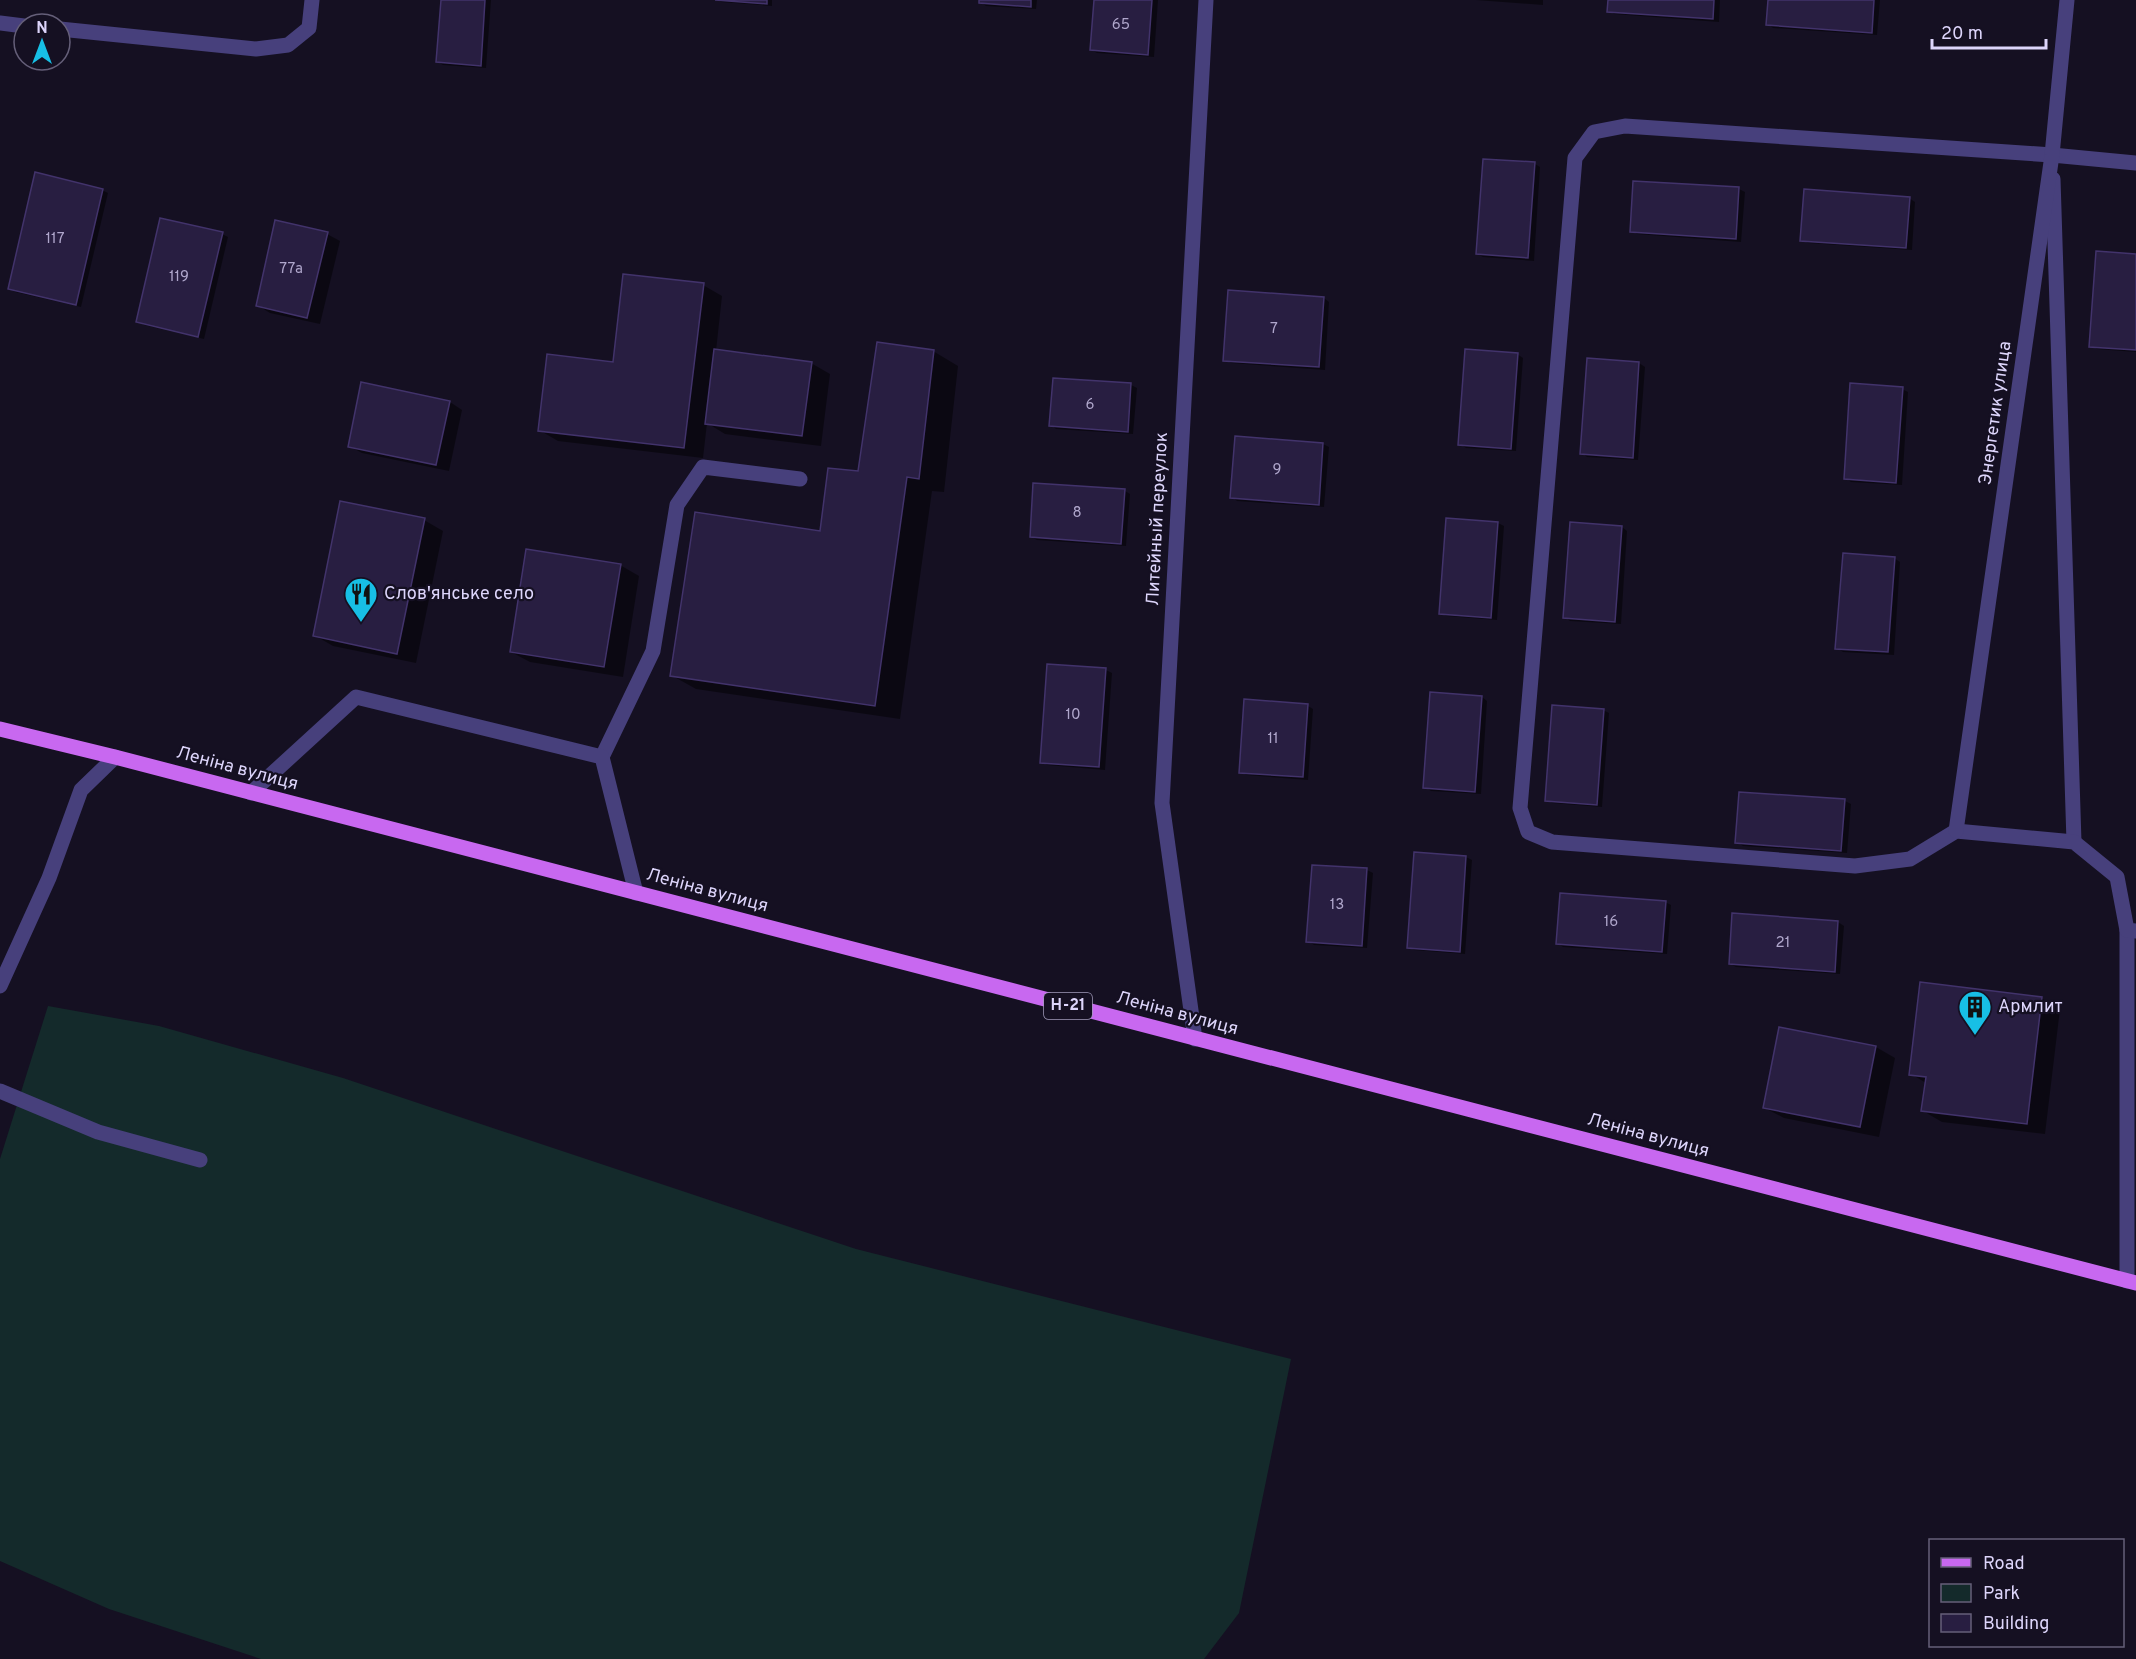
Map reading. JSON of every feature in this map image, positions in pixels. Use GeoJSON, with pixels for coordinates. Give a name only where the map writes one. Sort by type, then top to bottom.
{"type":"FeatureCollection","features":[{"type":"Feature","properties":{"kind":"main road","name":"Леніна вулиця"},"geometry":{"type":"LineString","coordinates":[[0,729],[2131,1282]]}},
{"type":"Feature","properties":{"kind":"street"},"geometry":{"type":"LineString","coordinates":[[72,30],[256,48],[288,45],[309,28],[312,0]]}},
{"type":"Feature","properties":{"kind":"street","name":"Литейный переулок"},"geometry":{"type":"LineString","coordinates":[[1195,1039],[1162,803],[1206,0]]}},
{"type":"Feature","properties":{"kind":"street","name":"Энергетик улица"},"geometry":{"type":"LineString","coordinates":[[1956,831],[2052,155],[2067,0]]}},
{"type":"Feature","properties":{"kind":"street"},"geometry":{"type":"LineString","coordinates":[[2131,1282],[2132,931],[2117,877],[2074,842],[1956,831],[1910,860],[1855,866],[1552,842],[1528,832],[1520,808],[1575,158],[1594,132],[1625,126],[2052,155],[2136,163]]}},
{"type":"Feature","properties":{"kind":"street"},"geometry":{"type":"LineString","coordinates":[[2052,155],[2074,842]]}},
{"type":"Feature","properties":{"kind":"street"},"geometry":{"type":"LineString","coordinates":[[636,893],[602,757],[653,651],[677,505],[703,467],[800,479]]}},
{"type":"Feature","properties":{"kind":"street"},"geometry":{"type":"LineString","coordinates":[[251,793],[356,697],[602,757]]}},
{"type":"Feature","properties":{"kind":"street"},"geometry":{"type":"LineString","coordinates":[[0,986],[49,878],[81,790],[115,757]]}},
{"type":"Feature","properties":{"kind":"street"},"geometry":{"type":"LineString","coordinates":[[0,1091],[98,1132],[200,1160]]}},
{"type":"Feature","properties":{"kind":"green space"},"geometry":{"type":"Polygon","coordinates":[[[48,1006],[159,1026],[343,1078],[856,1249],[1291,1359],[1239,1613],[1204,1659],[261,1659],[109,1609],[0,1561],[0,1159],[48,1006]]]}},
{"type":"Feature","properties":{"kind":"building"},"geometry":{"type":"Polygon","coordinates":[[[441,0],[485,0],[481,66],[436,62],[441,0]]]}},
{"type":"Feature","properties":{"kind":"building"},"geometry":{"type":"Polygon","coordinates":[[[715,0],[767,0],[767,4],[715,0]]]}},
{"type":"Feature","properties":{"kind":"building"},"geometry":{"type":"Polygon","coordinates":[[[979,0],[1031,0],[1031,7],[979,3],[979,0]]]}},
{"type":"Feature","properties":{"kind":"building"},"geometry":{"type":"Polygon","coordinates":[[[1094,0],[1152,0],[1148,55],[1090,50],[1094,0]]]}},
{"type":"Feature","properties":{"kind":"building"},"geometry":{"type":"Polygon","coordinates":[[[1608,0],[1714,0],[1713,19],[1607,12],[1608,0]]]}},
{"type":"Feature","properties":{"kind":"building"},"geometry":{"type":"Polygon","coordinates":[[[1768,0],[1874,0],[1872,33],[1766,25],[1768,0]]]}},
{"type":"Feature","properties":{"kind":"building"},"geometry":{"type":"Polygon","coordinates":[[[1483,159],[1535,162],[1528,258],[1476,254],[1483,159]]]}},
{"type":"Feature","properties":{"kind":"building"},"geometry":{"type":"Polygon","coordinates":[[[35,172],[103,189],[76,305],[8,289],[35,172]]]}},
{"type":"Feature","properties":{"kind":"building"},"geometry":{"type":"Polygon","coordinates":[[[1633,181],[1739,187],[1736,239],[1630,232],[1633,181]]]}},
{"type":"Feature","properties":{"kind":"building"},"geometry":{"type":"Polygon","coordinates":[[[1804,189],[1910,197],[1906,248],[1800,241],[1804,189]]]}},
{"type":"Feature","properties":{"kind":"building"},"geometry":{"type":"Polygon","coordinates":[[[160,218],[223,232],[198,337],[136,322],[160,218]]]}},
{"type":"Feature","properties":{"kind":"building"},"geometry":{"type":"Polygon","coordinates":[[[275,220],[328,232],[307,318],[256,306],[275,220]]]}},
{"type":"Feature","properties":{"kind":"building"},"geometry":{"type":"Polygon","coordinates":[[[2096,251],[2136,254],[2136,350],[2089,347],[2096,251]]]}},
{"type":"Feature","properties":{"kind":"building"},"geometry":{"type":"Polygon","coordinates":[[[623,274],[704,283],[684,448],[538,431],[547,354],[613,362],[623,274]]]}},
{"type":"Feature","properties":{"kind":"building"},"geometry":{"type":"Polygon","coordinates":[[[1228,290],[1324,297],[1319,367],[1223,361],[1228,290]]]}},
{"type":"Feature","properties":{"kind":"building"},"geometry":{"type":"Polygon","coordinates":[[[877,342],[934,350],[919,479],[907,477],[875,706],[670,676],[695,512],[820,531],[828,468],[858,471],[877,342]]]}},
{"type":"Feature","properties":{"kind":"building"},"geometry":{"type":"Polygon","coordinates":[[[714,349],[812,362],[802,436],[705,424],[714,349]]]}},
{"type":"Feature","properties":{"kind":"building"},"geometry":{"type":"Polygon","coordinates":[[[1465,349],[1518,353],[1511,449],[1458,445],[1465,349]]]}},
{"type":"Feature","properties":{"kind":"building"},"geometry":{"type":"Polygon","coordinates":[[[1587,358],[1639,362],[1633,458],[1580,454],[1587,358]]]}},
{"type":"Feature","properties":{"kind":"building"},"geometry":{"type":"Polygon","coordinates":[[[1053,378],[1131,383],[1128,432],[1049,426],[1053,378]]]}},
{"type":"Feature","properties":{"kind":"building"},"geometry":{"type":"Polygon","coordinates":[[[361,382],[450,401],[436,465],[348,447],[361,382]]]}},
{"type":"Feature","properties":{"kind":"building"},"geometry":{"type":"Polygon","coordinates":[[[1850,383],[1903,387],[1896,483],[1844,479],[1850,383]]]}},
{"type":"Feature","properties":{"kind":"building"},"geometry":{"type":"Polygon","coordinates":[[[1235,436],[1323,443],[1319,505],[1230,498],[1235,436]]]}},
{"type":"Feature","properties":{"kind":"building"},"geometry":{"type":"Polygon","coordinates":[[[1033,483],[1125,489],[1121,544],[1030,537],[1033,483]]]}},
{"type":"Feature","properties":{"kind":"building"},"geometry":{"type":"Polygon","coordinates":[[[340,501],[425,518],[397,654],[313,636],[340,501]]]}},
{"type":"Feature","properties":{"kind":"building"},"geometry":{"type":"Polygon","coordinates":[[[1446,518],[1498,522],[1491,618],[1439,614],[1446,518]]]}},
{"type":"Feature","properties":{"kind":"building"},"geometry":{"type":"Polygon","coordinates":[[[1570,522],[1622,526],[1615,622],[1563,618],[1570,522]]]}},
{"type":"Feature","properties":{"kind":"building"},"geometry":{"type":"Polygon","coordinates":[[[526,549],[621,564],[604,667],[510,652],[526,549]]]}},
{"type":"Feature","properties":{"kind":"building"},"geometry":{"type":"Polygon","coordinates":[[[1843,553],[1895,557],[1888,652],[1835,649],[1843,553]]]}},
{"type":"Feature","properties":{"kind":"building"},"geometry":{"type":"Polygon","coordinates":[[[1047,664],[1106,668],[1099,767],[1040,763],[1047,664]]]}},
{"type":"Feature","properties":{"kind":"building"},"geometry":{"type":"Polygon","coordinates":[[[1430,692],[1482,696],[1475,792],[1423,788],[1430,692]]]}},
{"type":"Feature","properties":{"kind":"building"},"geometry":{"type":"Polygon","coordinates":[[[1244,699],[1308,704],[1303,777],[1239,773],[1244,699]]]}},
{"type":"Feature","properties":{"kind":"building"},"geometry":{"type":"Polygon","coordinates":[[[1552,705],[1604,709],[1597,805],[1545,801],[1552,705]]]}},
{"type":"Feature","properties":{"kind":"building"},"geometry":{"type":"Polygon","coordinates":[[[1739,792],[1845,799],[1841,851],[1735,843],[1739,792]]]}},
{"type":"Feature","properties":{"kind":"building"},"geometry":{"type":"Polygon","coordinates":[[[1414,852],[1466,856],[1460,952],[1407,948],[1414,852]]]}},
{"type":"Feature","properties":{"kind":"building"},"geometry":{"type":"Polygon","coordinates":[[[1312,865],[1367,868],[1362,946],[1306,942],[1312,865]]]}},
{"type":"Feature","properties":{"kind":"building"},"geometry":{"type":"Polygon","coordinates":[[[1560,893],[1666,901],[1662,952],[1556,944],[1560,893]]]}},
{"type":"Feature","properties":{"kind":"building"},"geometry":{"type":"Polygon","coordinates":[[[1732,913],[1838,921],[1835,972],[1729,964],[1732,913]]]}},
{"type":"Feature","properties":{"kind":"building","name":"Армлит"},"geometry":{"type":"Polygon","coordinates":[[[1920,982],[2042,997],[2027,1124],[1921,1111],[1926,1077],[1909,1075],[1920,982]]]}},
{"type":"Feature","properties":{"kind":"building"},"geometry":{"type":"Polygon","coordinates":[[[1779,1027],[1876,1046],[1860,1127],[1763,1108],[1779,1027]]]}},
{"type":"Feature","properties":{"kind":"place","name":"Слов'янське село"},"geometry":{"type":"Point","coordinates":[361,623]}},
{"type":"Feature","properties":{"kind":"place","name":"Армлит"},"geometry":{"type":"Point","coordinates":[1975,1036]}}]}
